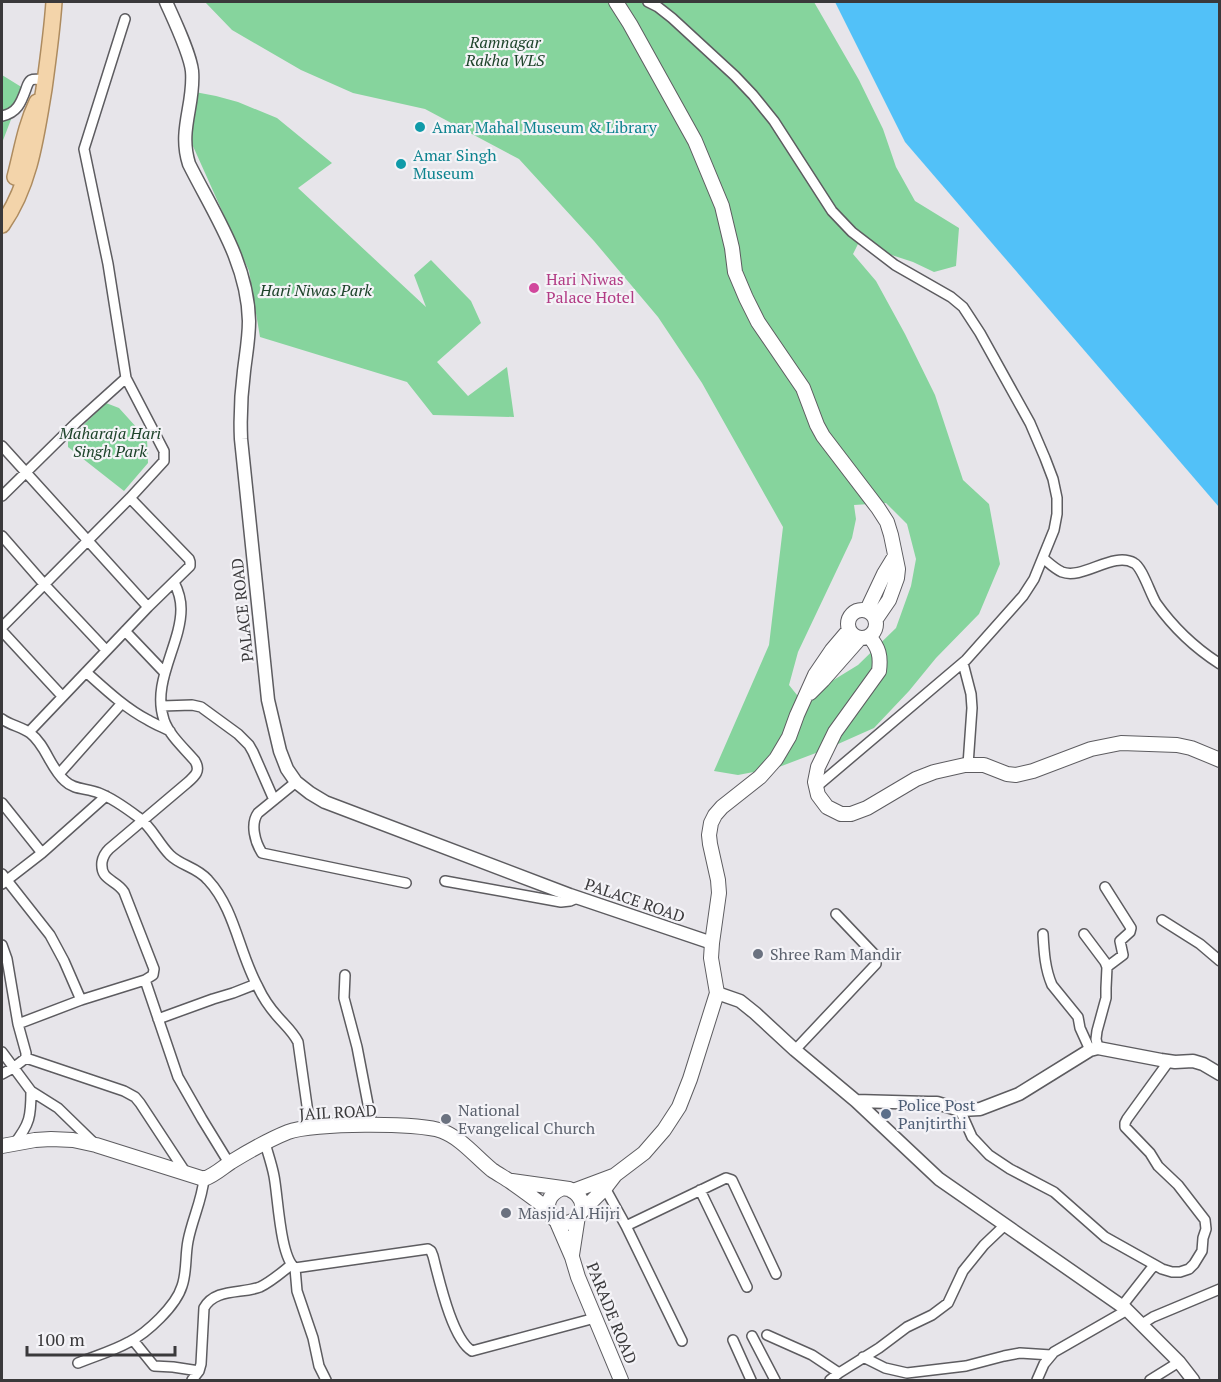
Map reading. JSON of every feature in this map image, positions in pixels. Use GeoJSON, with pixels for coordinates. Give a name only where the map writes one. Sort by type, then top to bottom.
{"type":"FeatureCollection","features":[{"type":"Feature","properties":{"kind":"main road"},"geometry":{"type":"LineString","coordinates":[[2,225],[20,193],[32,156],[45,83],[54,2]]}},
{"type":"Feature","properties":{"kind":"main road"},"geometry":{"type":"LineString","coordinates":[[616,2],[636,33],[695,141],[722,206],[735,272],[752,311],[803,388],[823,436],[887,522],[896,556],[897,578],[889,600],[871,614]]}},
{"type":"Feature","properties":{"kind":"main road"},"geometry":{"type":"LineString","coordinates":[[2,209],[14,180],[27,124],[45,83]]}},
{"type":"Feature","properties":{"kind":"main road"},"geometry":{"type":"LineString","coordinates":[[871,614],[860,610],[854,612],[849,617],[848,623],[859,635],[878,646],[879,671],[835,732],[814,782],[818,795],[827,807],[841,814],[851,814],[867,808],[916,779],[934,772],[968,765],[984,765],[1007,774],[1023,774],[1091,749],[1121,743],[1177,745],[1197,750],[1220,760]]}},
{"type":"Feature","properties":{"kind":"main road"},"geometry":{"type":"LineString","coordinates":[[615,1175],[552,1194],[548,1204],[552,1215],[565,1223],[574,1220],[615,1175],[644,1153],[664,1130],[679,1107],[717,993],[711,958],[719,893],[710,844],[711,823],[722,807],[760,777],[776,759],[789,736],[815,675],[831,650],[876,629],[871,614]]}},
{"type":"Feature","properties":{"kind":"main road","name":"JAIL ROAD"},"geometry":{"type":"LineString","coordinates":[[204,1179],[288,1132],[310,1127],[372,1125],[427,1127],[441,1130],[461,1143],[552,1215]]}},
{"type":"Feature","properties":{"kind":"main road"},"geometry":{"type":"LineString","coordinates":[[8,1145],[35,1140],[73,1140],[204,1179]]}},
{"type":"Feature","properties":{"kind":"main road"},"geometry":{"type":"LineString","coordinates":[[510,1181],[577,1193],[581,1202],[572,1257]]}},
{"type":"Feature","properties":{"kind":"main road","name":"PARADE ROAD"},"geometry":{"type":"LineString","coordinates":[[552,1215],[572,1257],[578,1277],[621,1380]]}},
{"type":"Feature","properties":{"kind":"street","name":"PALACE ROAD"},"geometry":{"type":"LineString","coordinates":[[166,2],[190,60],[192,73],[184,138],[185,151],[189,164],[233,250],[248,301],[248,344],[240,416],[241,439],[268,700],[280,751],[288,769],[296,782],[325,802],[577,898],[712,943]]}},
{"type":"Feature","properties":{"kind":"street"},"geometry":{"type":"LineString","coordinates":[[648,2],[680,25],[747,89],[774,121],[831,211],[852,232],[895,265],[951,297],[963,307],[1030,423],[1053,479],[1057,498],[1054,530],[1034,579],[1023,596],[963,663],[815,788]]}},
{"type":"Feature","properties":{"kind":"street"},"geometry":{"type":"LineString","coordinates":[[62,696],[2,626],[130,498],[162,464],[164,456],[164,451],[126,378],[108,264],[84,158],[84,148],[125,19]]}},
{"type":"Feature","properties":{"kind":"street"},"geometry":{"type":"LineString","coordinates":[[2,117],[16,111],[22,102],[28,83],[33,79],[45,83]]}},
{"type":"Feature","properties":{"kind":"street"},"geometry":{"type":"LineString","coordinates":[[2,496],[76,423],[126,378]]}},
{"type":"Feature","properties":{"kind":"street"},"geometry":{"type":"LineString","coordinates":[[2,446],[148,607]]}},
{"type":"Feature","properties":{"kind":"street"},"geometry":{"type":"LineString","coordinates":[[29,732],[106,650],[190,566],[190,562],[130,498]]}},
{"type":"Feature","properties":{"kind":"street"},"geometry":{"type":"LineString","coordinates":[[2,536],[106,650]]}},
{"type":"Feature","properties":{"kind":"street"},"geometry":{"type":"LineString","coordinates":[[1043,558],[1064,573],[1075,573],[1122,560],[1133,562],[1140,569],[1155,601],[1165,615],[1206,655],[1220,664]]}},
{"type":"Feature","properties":{"kind":"street"},"geometry":{"type":"LineString","coordinates":[[18,1024],[81,1000],[145,980],[153,975],[154,969],[124,892],[105,876],[102,870],[106,852],[187,783],[198,770],[198,765],[164,721],[162,706],[165,673],[181,615],[180,598],[174,582]]}},
{"type":"Feature","properties":{"kind":"street"},"geometry":{"type":"LineString","coordinates":[[125,631],[165,673]]}},
{"type":"Feature","properties":{"kind":"street"},"geometry":{"type":"LineString","coordinates":[[963,663],[972,708],[968,765]]}},
{"type":"Feature","properties":{"kind":"street"},"geometry":{"type":"LineString","coordinates":[[86,672],[122,703],[147,720],[170,731]]}},
{"type":"Feature","properties":{"kind":"street"},"geometry":{"type":"LineString","coordinates":[[59,774],[122,703]]}},
{"type":"Feature","properties":{"kind":"street"},"geometry":{"type":"LineString","coordinates":[[162,706],[201,707],[238,735],[253,752],[274,800]]}},
{"type":"Feature","properties":{"kind":"street"},"geometry":{"type":"LineString","coordinates":[[2,719],[29,732],[65,781],[72,786],[106,796],[143,821],[170,855],[201,872],[210,882],[223,901],[256,984],[276,1015],[298,1042],[310,1127]]}},
{"type":"Feature","properties":{"kind":"street"},"geometry":{"type":"LineString","coordinates":[[296,782],[253,819],[258,845],[262,853],[406,883]]}},
{"type":"Feature","properties":{"kind":"street"},"geometry":{"type":"LineString","coordinates":[[81,1000],[50,935],[3,880],[42,853],[106,796]]}},
{"type":"Feature","properties":{"kind":"street"},"geometry":{"type":"LineString","coordinates":[[2,803],[42,853]]}},
{"type":"Feature","properties":{"kind":"street"},"geometry":{"type":"LineString","coordinates":[[445,881],[561,902],[577,898]]}},
{"type":"Feature","properties":{"kind":"street"},"geometry":{"type":"LineString","coordinates":[[1106,887],[1131,928],[1130,932],[1120,941],[1123,955],[1107,967]]}},
{"type":"Feature","properties":{"kind":"street"},"geometry":{"type":"LineString","coordinates":[[795,1050],[876,964],[875,955],[836,914]]}},
{"type":"Feature","properties":{"kind":"street"},"geometry":{"type":"LineString","coordinates":[[1162,920],[1200,944],[1220,961]]}},
{"type":"Feature","properties":{"kind":"street"},"geometry":{"type":"LineString","coordinates":[[1043,934],[1045,960],[1052,985],[1078,1017],[1080,1028],[1094,1049]]}},
{"type":"Feature","properties":{"kind":"street"},"geometry":{"type":"LineString","coordinates":[[1084,934],[1107,967],[1106,998],[1094,1049]]}},
{"type":"Feature","properties":{"kind":"street"},"geometry":{"type":"LineString","coordinates":[[2,945],[8,959],[26,1058]]}},
{"type":"Feature","properties":{"kind":"street"},"geometry":{"type":"LineString","coordinates":[[345,975],[344,998],[357,1047],[372,1125]]}},
{"type":"Feature","properties":{"kind":"street"},"geometry":{"type":"LineString","coordinates":[[145,980],[178,1077],[230,1163]]}},
{"type":"Feature","properties":{"kind":"street"},"geometry":{"type":"LineString","coordinates":[[158,1018],[256,984]]}},
{"type":"Feature","properties":{"kind":"street"},"geometry":{"type":"LineString","coordinates":[[717,993],[740,1001],[755,1012],[795,1050],[856,1101],[939,1179],[1124,1307],[1179,1362],[1192,1380]]}},
{"type":"Feature","properties":{"kind":"street"},"geometry":{"type":"LineString","coordinates":[[856,1101],[928,1102],[960,1110],[980,1109],[1019,1094],[1094,1049],[1169,1061],[1193,1061],[1220,1074]]}},
{"type":"Feature","properties":{"kind":"street"},"geometry":{"type":"LineString","coordinates":[[2,1052],[31,1091],[58,1108],[96,1145]]}},
{"type":"Feature","properties":{"kind":"street"},"geometry":{"type":"LineString","coordinates":[[2,1074],[26,1058]]}},
{"type":"Feature","properties":{"kind":"street"},"geometry":{"type":"LineString","coordinates":[[26,1058],[124,1091],[135,1097],[186,1173]]}},
{"type":"Feature","properties":{"kind":"street"},"geometry":{"type":"LineString","coordinates":[[960,1110],[972,1137],[989,1155],[1054,1192],[1105,1237],[1162,1269],[1180,1272],[1189,1269],[1202,1251],[1206,1229],[1205,1220],[1178,1185],[1158,1166],[1150,1153],[1125,1127],[1127,1119],[1169,1061]]}},
{"type":"Feature","properties":{"kind":"street"},"geometry":{"type":"LineString","coordinates":[[8,1145],[26,1127],[31,1109],[31,1091]]}},
{"type":"Feature","properties":{"kind":"street"},"geometry":{"type":"LineString","coordinates":[[266,1143],[274,1177],[285,1251],[293,1267],[297,1291],[314,1338],[319,1366],[326,1380]]}},
{"type":"Feature","properties":{"kind":"street"},"geometry":{"type":"LineString","coordinates":[[626,1226],[726,1178],[732,1180],[776,1274]]}},
{"type":"Feature","properties":{"kind":"street"},"geometry":{"type":"LineString","coordinates":[[78,1364],[133,1340],[166,1312],[181,1290],[190,1232],[204,1179]]}},
{"type":"Feature","properties":{"kind":"street"},"geometry":{"type":"LineString","coordinates":[[605,1188],[682,1341]]}},
{"type":"Feature","properties":{"kind":"street"},"geometry":{"type":"LineString","coordinates":[[700,1190],[747,1287]]}},
{"type":"Feature","properties":{"kind":"street"},"geometry":{"type":"LineString","coordinates":[[830,1380],[948,1303],[963,1271],[984,1245],[1005,1225]]}},
{"type":"Feature","properties":{"kind":"street"},"geometry":{"type":"LineString","coordinates":[[192,1380],[201,1364],[204,1308],[207,1303],[218,1296],[263,1286],[293,1267],[428,1249],[433,1256],[448,1311],[468,1350],[472,1351],[595,1318]]}},
{"type":"Feature","properties":{"kind":"street"},"geometry":{"type":"LineString","coordinates":[[1037,1380],[1044,1364],[1060,1347],[1122,1313],[1155,1265]]}},
{"type":"Feature","properties":{"kind":"street"},"geometry":{"type":"LineString","coordinates":[[1142,1324],[1153,1317],[1220,1289]]}},
{"type":"Feature","properties":{"kind":"street"},"geometry":{"type":"LineString","coordinates":[[767,1335],[812,1355],[839,1373]]}},
{"type":"Feature","properties":{"kind":"street"},"geometry":{"type":"LineString","coordinates":[[752,1336],[775,1380]]}},
{"type":"Feature","properties":{"kind":"street"},"geometry":{"type":"LineString","coordinates":[[133,1340],[154,1366],[173,1366],[199,1371]]}},
{"type":"Feature","properties":{"kind":"street"},"geometry":{"type":"LineString","coordinates":[[733,1340],[751,1380]]}},
{"type":"Feature","properties":{"kind":"street"},"geometry":{"type":"LineString","coordinates":[[863,1358],[885,1368],[907,1373],[966,1366],[1020,1353],[1051,1355]]}},
{"type":"Feature","properties":{"kind":"street"},"geometry":{"type":"LineString","coordinates":[[1150,1380],[1179,1362]]}},
{"type":"Feature","properties":{"kind":"green space","name":"Ramnagar Rakha WLS"},"geometry":{"type":"Polygon","coordinates":[[[205,2],[814,2],[859,80],[883,129],[896,167],[915,201],[959,228],[956,266],[934,272],[913,262],[858,244],[853,254],[876,281],[935,395],[963,480],[989,504],[1000,564],[979,614],[936,658],[874,728],[779,767],[738,775],[714,771],[769,645],[783,527],[702,383],[658,317],[594,241],[519,159],[425,109],[353,93],[301,70],[232,30],[205,2]],[[886,503],[854,505],[856,519],[852,538],[798,652],[789,685],[801,700],[858,665],[896,628],[911,586],[916,559],[907,524],[886,503]]]}},
{"type":"Feature","properties":{"kind":"green space"},"geometry":{"type":"Polygon","coordinates":[[[2,75],[23,88],[2,143],[2,75]]]}},
{"type":"Feature","properties":{"kind":"green space","name":"Hari Niwas Park"},"geometry":{"type":"Polygon","coordinates":[[[195,92],[238,102],[277,118],[332,163],[298,188],[426,307],[414,275],[431,260],[471,301],[481,323],[437,362],[468,396],[507,367],[514,417],[433,415],[407,382],[260,337],[249,271],[188,135],[195,92]]]}},
{"type":"Feature","properties":{"kind":"green space","name":"Maharaja Hari Singh Park"},"geometry":{"type":"Polygon","coordinates":[[[106,403],[119,408],[147,439],[148,463],[124,491],[68,447],[68,440],[106,403]]]}},
{"type":"Feature","properties":{"kind":"water"},"geometry":{"type":"Polygon","coordinates":[[[835,2],[1219,2],[1219,507],[905,142],[835,2]]]}},
{"type":"Feature","properties":{"kind":"place","name":"Amar Mahal Museum & Library"},"geometry":{"type":"Point","coordinates":[420,127]}},
{"type":"Feature","properties":{"kind":"place","name":"Amar Singh Museum"},"geometry":{"type":"Point","coordinates":[401,164]}},
{"type":"Feature","properties":{"kind":"place","name":"Hari Niwas Palace Hotel"},"geometry":{"type":"Point","coordinates":[534,288]}},
{"type":"Feature","properties":{"kind":"place","name":"Shree Ram Mandir"},"geometry":{"type":"Point","coordinates":[758,954]}},
{"type":"Feature","properties":{"kind":"place","name":"Police Post Panjtirthi"},"geometry":{"type":"Point","coordinates":[886,1114]}},
{"type":"Feature","properties":{"kind":"place","name":"National Evangelical Church"},"geometry":{"type":"Point","coordinates":[446,1119]}},
{"type":"Feature","properties":{"kind":"place","name":"Masjid Al Hijri"},"geometry":{"type":"Point","coordinates":[506,1213]}}]}
